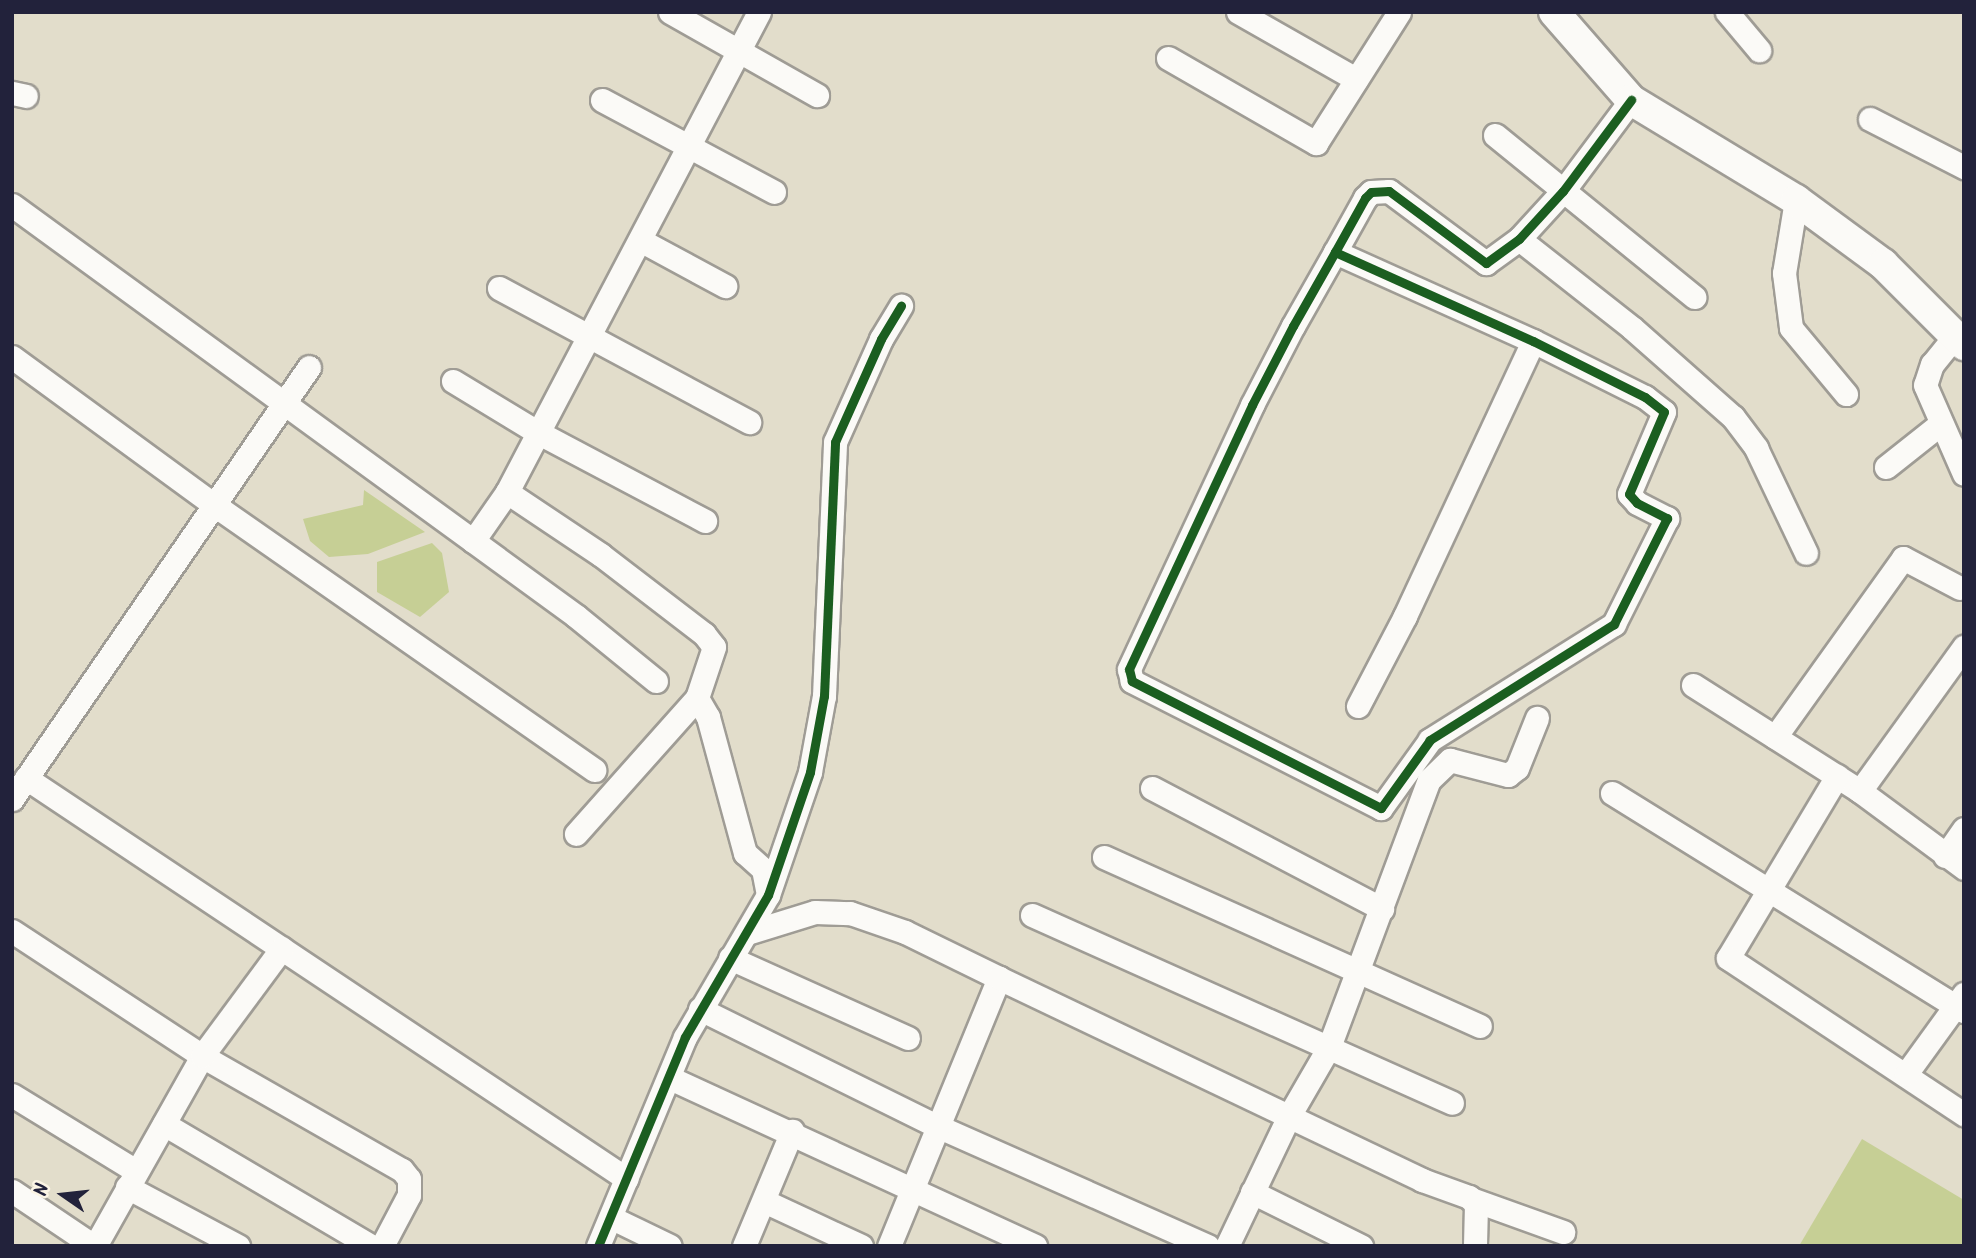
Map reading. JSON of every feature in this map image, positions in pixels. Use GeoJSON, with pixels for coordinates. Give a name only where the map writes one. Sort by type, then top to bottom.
{"type":"FeatureCollection","features":[{"type":"Feature","properties":{"kind":"street"},"geometry":{"type":"LineString","coordinates":[[670,12],[817,95]]}},
{"type":"Feature","properties":{"kind":"street"},"geometry":{"type":"LineString","coordinates":[[473,541],[507,492],[759,12]]}},
{"type":"Feature","properties":{"kind":"street"},"geometry":{"type":"LineString","coordinates":[[1238,12],[1356,79]]}},
{"type":"Feature","properties":{"kind":"street"},"geometry":{"type":"LineString","coordinates":[[1168,58],[1316,142],[1399,12]]}},
{"type":"Feature","properties":{"kind":"street"},"geometry":{"type":"LineString","coordinates":[[1554,12],[1631,100],[1779,189],[1883,264],[1959,341],[1926,374],[1925,384],[1939,425],[1964,474]]}},
{"type":"Feature","properties":{"kind":"street"},"geometry":{"type":"LineString","coordinates":[[1727,12],[1759,50]]}},
{"type":"Feature","properties":{"kind":"street"},"geometry":{"type":"LineString","coordinates":[[602,100],[774,192]]}},
{"type":"Feature","properties":{"kind":"street"},"geometry":{"type":"LineString","coordinates":[[1335,252],[1533,341],[1646,397],[1664,412],[1629,494],[1637,503],[1667,518],[1614,624],[1430,740],[1387,802],[1375,808],[1128,676],[1252,404],[1335,252],[1365,198],[1380,189],[1486,263],[1519,239],[1563,191],[1631,100]]}},
{"type":"Feature","properties":{"kind":"street"},"geometry":{"type":"LineString","coordinates":[[1870,118],[1964,167]]}},
{"type":"Feature","properties":{"kind":"street"},"geometry":{"type":"LineString","coordinates":[[1495,135],[1694,297]]}},
{"type":"Feature","properties":{"kind":"street"},"geometry":{"type":"LineString","coordinates":[[1779,189],[1790,328],[1846,394]]}},
{"type":"Feature","properties":{"kind":"street"},"geometry":{"type":"LineString","coordinates":[[12,205],[473,541],[656,681]]}},
{"type":"Feature","properties":{"kind":"street"},"geometry":{"type":"LineString","coordinates":[[1519,239],[1633,328],[1733,417],[1756,448],[1806,553]]}},
{"type":"Feature","properties":{"kind":"street"},"geometry":{"type":"LineString","coordinates":[[640,240],[725,286]]}},
{"type":"Feature","properties":{"kind":"street"},"geometry":{"type":"LineString","coordinates":[[499,288],[749,422]]}},
{"type":"Feature","properties":{"kind":"street"},"geometry":{"type":"LineString","coordinates":[[598,1246],[700,1009],[768,895],[810,772],[824,696],[835,442],[881,340],[901,306]]}},
{"type":"Feature","properties":{"kind":"street"},"geometry":{"type":"LineString","coordinates":[[1357,706],[1405,616],[1533,341]]}},
{"type":"Feature","properties":{"kind":"street"},"geometry":{"type":"LineString","coordinates":[[12,357],[213,504],[594,770]]}},
{"type":"Feature","properties":{"kind":"street"},"geometry":{"type":"LineString","coordinates":[[309,367],[16,791],[282,948],[628,1179]]}},
{"type":"Feature","properties":{"kind":"street"},"geometry":{"type":"LineString","coordinates":[[453,381],[538,433],[705,521]]}},
{"type":"Feature","properties":{"kind":"street"},"geometry":{"type":"LineString","coordinates":[[1886,467],[1939,425]]}},
{"type":"Feature","properties":{"kind":"street"},"geometry":{"type":"LineString","coordinates":[[507,492],[601,555],[704,634],[714,647],[714,657],[697,698],[576,834]]}},
{"type":"Feature","properties":{"kind":"street"},"geometry":{"type":"LineString","coordinates":[[1774,737],[1903,558],[1963,588]]}},
{"type":"Feature","properties":{"kind":"street"},"geometry":{"type":"LineString","coordinates":[[1860,792],[1964,647]]}},
{"type":"Feature","properties":{"kind":"street"},"geometry":{"type":"LineString","coordinates":[[1693,685],[1837,776],[1954,862],[1964,829]]}},
{"type":"Feature","properties":{"kind":"street"},"geometry":{"type":"LineString","coordinates":[[697,698],[708,717],[746,853],[763,869],[768,895]]}},
{"type":"Feature","properties":{"kind":"street"},"geometry":{"type":"LineString","coordinates":[[1227,1246],[1289,1116],[1329,1047],[1438,768],[1450,760],[1508,775],[1517,768],[1537,718]]}},
{"type":"Feature","properties":{"kind":"street"},"geometry":{"type":"LineString","coordinates":[[1837,776],[1764,891],[1728,958],[1964,1114]]}},
{"type":"Feature","properties":{"kind":"street"},"geometry":{"type":"LineString","coordinates":[[1152,788],[1382,909]]}},
{"type":"Feature","properties":{"kind":"street"},"geometry":{"type":"LineString","coordinates":[[1612,793],[1764,891],[1961,1004],[1906,1074]]}},
{"type":"Feature","properties":{"kind":"street"},"geometry":{"type":"LineString","coordinates":[[1104,857],[1357,974],[1480,1026]]}},
{"type":"Feature","properties":{"kind":"street"},"geometry":{"type":"LineString","coordinates":[[747,933],[815,912],[850,913],[905,932],[1422,1180],[1563,1232]]}},
{"type":"Feature","properties":{"kind":"street"},"geometry":{"type":"LineString","coordinates":[[1032,915],[1452,1103]]}},
{"type":"Feature","properties":{"kind":"street"},"geometry":{"type":"LineString","coordinates":[[12,931],[202,1056],[402,1170],[409,1179],[410,1195],[382,1246]]}},
{"type":"Feature","properties":{"kind":"street"},"geometry":{"type":"LineString","coordinates":[[12,1191],[95,1246],[202,1056],[282,948]]}},
{"type":"Feature","properties":{"kind":"street"},"geometry":{"type":"LineString","coordinates":[[730,958],[908,1038]]}},
{"type":"Feature","properties":{"kind":"street"},"geometry":{"type":"LineString","coordinates":[[889,1246],[999,978]]}},
{"type":"Feature","properties":{"kind":"street"},"geometry":{"type":"LineString","coordinates":[[700,1009],[937,1126],[1208,1246]]}},
{"type":"Feature","properties":{"kind":"street"},"geometry":{"type":"LineString","coordinates":[[670,1078],[792,1131],[1035,1246]]}},
{"type":"Feature","properties":{"kind":"street"},"geometry":{"type":"LineString","coordinates":[[12,1095],[132,1179],[238,1246]]}},
{"type":"Feature","properties":{"kind":"street"},"geometry":{"type":"LineString","coordinates":[[164,1124],[370,1246]]}},
{"type":"Feature","properties":{"kind":"street"},"geometry":{"type":"LineString","coordinates":[[744,1246],[792,1131]]}},
{"type":"Feature","properties":{"kind":"street"},"geometry":{"type":"LineString","coordinates":[[1252,1192],[1361,1246]]}},
{"type":"Feature","properties":{"kind":"street"},"geometry":{"type":"LineString","coordinates":[[1472,1198],[1475,1246]]}},
{"type":"Feature","properties":{"kind":"street"},"geometry":{"type":"LineString","coordinates":[[764,1201],[861,1246]]}},
{"type":"Feature","properties":{"kind":"street"},"geometry":{"type":"LineString","coordinates":[[612,1218],[670,1246]]}},
{"type":"Feature","properties":{"kind":"green space"},"geometry":{"type":"Polygon","coordinates":[[[364,490],[425,532],[368,554],[329,557],[310,541],[303,519],[363,505],[364,490]]]}},
{"type":"Feature","properties":{"kind":"green space"},"geometry":{"type":"Polygon","coordinates":[[[432,543],[442,553],[449,592],[420,617],[377,592],[377,562],[432,543]]]}},
{"type":"Feature","properties":{"kind":"green space"},"geometry":{"type":"Polygon","coordinates":[[[1862,1139],[1964,1200],[1964,1246],[1799,1246],[1862,1139]]]}},
{"type":"Feature","properties":{"kind":"cycle path"},"geometry":{"type":"LineString","coordinates":[[1335,252],[1533,341],[1645,397],[1664,412],[1629,494],[1637,503],[1667,518],[1614,624],[1430,740],[1381,808],[1132,681],[1129,669],[1252,405],[1293,326],[1365,198],[1371,192],[1389,191],[1486,263],[1519,239],[1563,191],[1631,100]]}},
{"type":"Feature","properties":{"kind":"cycle path"},"geometry":{"type":"LineString","coordinates":[[598,1246],[685,1037],[768,895],[810,772],[824,696],[835,442],[881,339],[901,306]]}}]}
